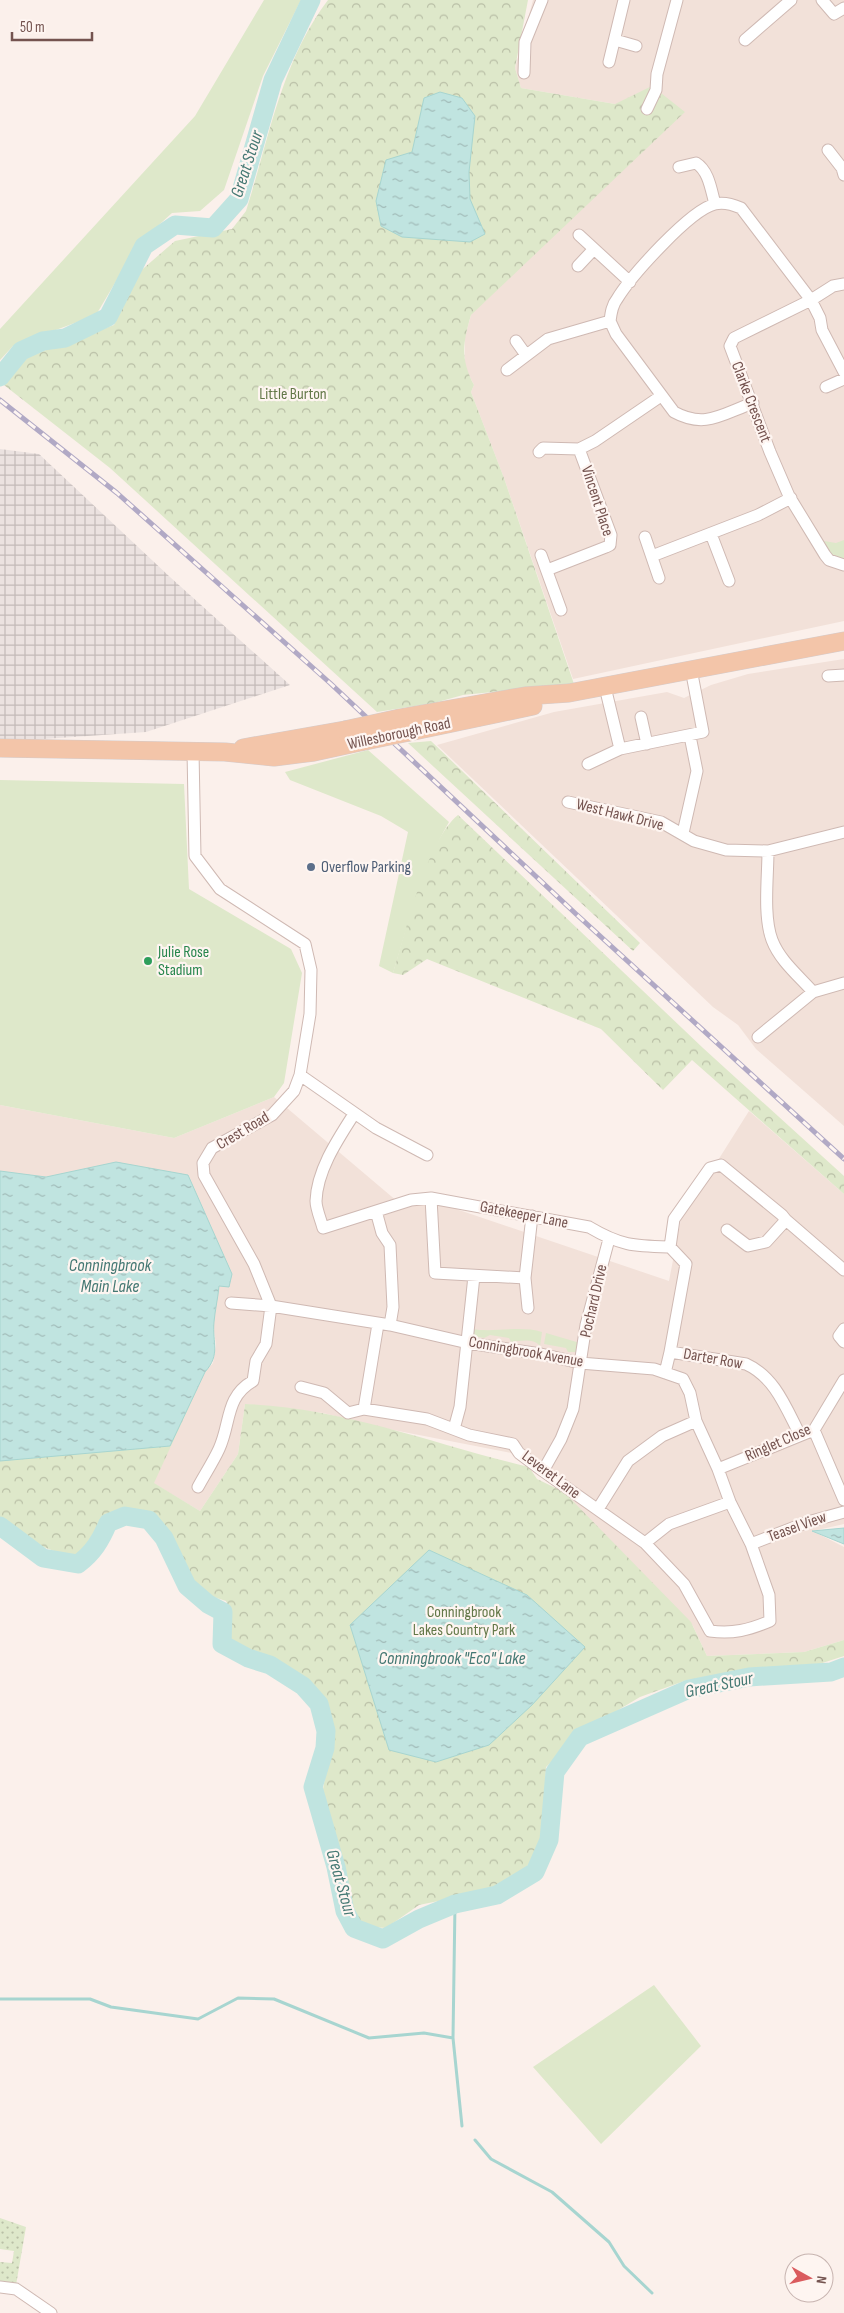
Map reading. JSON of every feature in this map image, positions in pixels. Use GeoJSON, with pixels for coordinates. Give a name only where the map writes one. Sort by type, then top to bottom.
{"type":"FeatureCollection","features":[{"type":"Feature","properties":{"kind":"main road","name":"Willesborough Road"},"geometry":{"type":"LineString","coordinates":[[0,748],[225,752],[274,757],[314,752],[360,742],[404,725],[525,696],[569,693],[691,668],[844,641]]}},
{"type":"Feature","properties":{"kind":"main road","name":"Willesborough Road"},"geometry":{"type":"LineString","coordinates":[[225,752],[344,730],[404,725]]}},
{"type":"Feature","properties":{"kind":"street"},"geometry":{"type":"LineString","coordinates":[[524,73],[525,42],[542,0]]}},
{"type":"Feature","properties":{"kind":"street"},"geometry":{"type":"LineString","coordinates":[[609,62],[624,0]]}},
{"type":"Feature","properties":{"kind":"street"},"geometry":{"type":"LineString","coordinates":[[647,109],[656,90],[657,74],[677,0]]}},
{"type":"Feature","properties":{"kind":"street"},"geometry":{"type":"LineString","coordinates":[[822,0],[839,11]]}},
{"type":"Feature","properties":{"kind":"street"},"geometry":{"type":"LineString","coordinates":[[745,40],[789,1]]}},
{"type":"Feature","properties":{"kind":"street"},"geometry":{"type":"LineString","coordinates":[[614,40],[636,46]]}},
{"type":"Feature","properties":{"kind":"street"},"geometry":{"type":"LineString","coordinates":[[828,150],[843,170]]}},
{"type":"Feature","properties":{"kind":"street"},"geometry":{"type":"LineString","coordinates":[[679,166],[696,164],[702,167],[709,182],[714,204]]}},
{"type":"Feature","properties":{"kind":"street"},"geometry":{"type":"LineString","coordinates":[[753,403],[704,421],[697,421],[674,412],[616,334],[610,321],[616,300],[630,282],[675,232],[701,211],[714,204],[734,205],[741,208],[811,300],[820,318],[822,330],[844,372]]}},
{"type":"Feature","properties":{"kind":"street"},"geometry":{"type":"LineString","coordinates":[[579,235],[593,250],[630,282]]}},
{"type":"Feature","properties":{"kind":"street"},"geometry":{"type":"LineString","coordinates":[[578,266],[593,250]]}},
{"type":"Feature","properties":{"kind":"street","name":"Clarke Crescent"},"geometry":{"type":"LineString","coordinates":[[844,284],[833,286],[811,300],[738,336],[731,342],[731,351],[790,498],[825,555],[830,560],[844,565]]}},
{"type":"Feature","properties":{"kind":"street"},"geometry":{"type":"LineString","coordinates":[[507,370],[553,337],[610,321]]}},
{"type":"Feature","properties":{"kind":"street"},"geometry":{"type":"LineString","coordinates":[[516,341],[526,355]]}},
{"type":"Feature","properties":{"kind":"street"},"geometry":{"type":"LineString","coordinates":[[826,388],[844,379]]}},
{"type":"Feature","properties":{"kind":"street","name":"Vincent Place"},"geometry":{"type":"LineString","coordinates":[[538,452],[542,448],[579,449],[595,441],[661,396]]}},
{"type":"Feature","properties":{"kind":"street","name":"Vincent Place"},"geometry":{"type":"LineString","coordinates":[[547,570],[606,548],[611,540],[579,449]]}},
{"type":"Feature","properties":{"kind":"street"},"geometry":{"type":"LineString","coordinates":[[652,556],[758,515],[790,498]]}},
{"type":"Feature","properties":{"kind":"street"},"geometry":{"type":"LineString","coordinates":[[711,534],[729,581]]}},
{"type":"Feature","properties":{"kind":"street"},"geometry":{"type":"LineString","coordinates":[[645,537],[659,578]]}},
{"type":"Feature","properties":{"kind":"street"},"geometry":{"type":"LineString","coordinates":[[541,555],[561,610]]}},
{"type":"Feature","properties":{"kind":"street"},"geometry":{"type":"LineString","coordinates":[[588,764],[620,749],[703,732],[691,668]]}},
{"type":"Feature","properties":{"kind":"street"},"geometry":{"type":"LineString","coordinates":[[828,676],[844,675]]}},
{"type":"Feature","properties":{"kind":"street"},"geometry":{"type":"LineString","coordinates":[[605,686],[620,749]]}},
{"type":"Feature","properties":{"kind":"street"},"geometry":{"type":"LineString","coordinates":[[641,717],[647,744]]}},
{"type":"Feature","properties":{"kind":"street"},"geometry":{"type":"LineString","coordinates":[[683,833],[697,771],[690,736]]}},
{"type":"Feature","properties":{"kind":"street"},"geometry":{"type":"LineString","coordinates":[[193,751],[195,856],[220,889],[305,944],[311,970],[310,1014],[300,1075],[354,1114],[427,1155]]}},
{"type":"Feature","properties":{"kind":"street","name":"West Hawk Drive"},"geometry":{"type":"LineString","coordinates":[[568,802],[661,822],[694,841],[711,848],[726,850],[768,852],[844,832]]}},
{"type":"Feature","properties":{"kind":"street"},"geometry":{"type":"LineString","coordinates":[[768,852],[768,919],[772,941],[790,968],[813,992]]}},
{"type":"Feature","properties":{"kind":"street"},"geometry":{"type":"LineString","coordinates":[[758,1037],[813,992],[844,983]]}},
{"type":"Feature","properties":{"kind":"street","name":"Crest Road"},"geometry":{"type":"LineString","coordinates":[[271,1306],[254,1264],[204,1175],[203,1162],[212,1148],[272,1115],[294,1091],[300,1075]]}},
{"type":"Feature","properties":{"kind":"street","name":"Gatekeeper Lane"},"geometry":{"type":"LineString","coordinates":[[354,1114],[326,1163],[316,1201],[323,1228],[411,1200],[431,1198],[590,1227],[609,1239],[629,1246],[670,1247]]}},
{"type":"Feature","properties":{"kind":"street"},"geometry":{"type":"LineString","coordinates":[[670,1352],[686,1264],[670,1247],[674,1218],[710,1168],[721,1165],[782,1215],[844,1270]]}},
{"type":"Feature","properties":{"kind":"street"},"geometry":{"type":"LineString","coordinates":[[431,1198],[435,1273],[525,1278]]}},
{"type":"Feature","properties":{"kind":"street"},"geometry":{"type":"LineString","coordinates":[[364,1409],[384,1324],[393,1307],[390,1245],[382,1233],[376,1212]]}},
{"type":"Feature","properties":{"kind":"street"},"geometry":{"type":"LineString","coordinates":[[528,1308],[525,1278],[532,1216]]}},
{"type":"Feature","properties":{"kind":"street"},"geometry":{"type":"LineString","coordinates":[[727,1230],[748,1246],[766,1242],[786,1220]]}},
{"type":"Feature","properties":{"kind":"street","name":"Pochard Drive"},"geometry":{"type":"LineString","coordinates":[[542,1471],[561,1439],[572,1409],[591,1307],[609,1239]]}},
{"type":"Feature","properties":{"kind":"street"},"geometry":{"type":"LineString","coordinates":[[454,1428],[460,1407],[474,1276]]}},
{"type":"Feature","properties":{"kind":"street","name":"Conningbrook Avenue"},"geometry":{"type":"LineString","coordinates":[[231,1303],[289,1307],[384,1324],[468,1343],[542,1354],[580,1362],[654,1369],[682,1379],[690,1393],[696,1421],[718,1469],[730,1502],[751,1544],[769,1595],[770,1621]]}},
{"type":"Feature","properties":{"kind":"street"},"geometry":{"type":"LineString","coordinates":[[198,1486],[220,1448],[229,1414],[240,1388],[253,1381],[256,1361],[266,1344],[271,1306]]}},
{"type":"Feature","properties":{"kind":"street"},"geometry":{"type":"LineString","coordinates":[[844,1328],[839,1336],[844,1342]]}},
{"type":"Feature","properties":{"kind":"street","name":"Darter Row"},"geometry":{"type":"LineString","coordinates":[[665,1373],[670,1352],[736,1362],[756,1368],[774,1385],[800,1435]]}},
{"type":"Feature","properties":{"kind":"street","name":"Ringlet Close"},"geometry":{"type":"LineString","coordinates":[[718,1469],[814,1430],[844,1380]]}},
{"type":"Feature","properties":{"kind":"street","name":"Leveret Lane"},"geometry":{"type":"LineString","coordinates":[[301,1387],[324,1393],[348,1412],[364,1409],[427,1419],[469,1435],[513,1444],[519,1453],[542,1471],[645,1543],[684,1584],[710,1631],[728,1633],[745,1631],[770,1621]]}},
{"type":"Feature","properties":{"kind":"street"},"geometry":{"type":"LineString","coordinates":[[598,1509],[628,1461],[662,1436],[696,1421]]}},
{"type":"Feature","properties":{"kind":"street","name":"Teasel View"},"geometry":{"type":"LineString","coordinates":[[814,1430],[844,1500]]}},
{"type":"Feature","properties":{"kind":"street","name":"Teasel View"},"geometry":{"type":"LineString","coordinates":[[824,1484],[835,1479]]}},
{"type":"Feature","properties":{"kind":"street"},"geometry":{"type":"LineString","coordinates":[[645,1543],[669,1524],[730,1502]]}},
{"type":"Feature","properties":{"kind":"street","name":"Teasel View"},"geometry":{"type":"LineString","coordinates":[[751,1544],[808,1522],[844,1512]]}},
{"type":"Feature","properties":{"kind":"street"},"geometry":{"type":"LineString","coordinates":[[0,2287],[16,2290],[51,2313]]}},
{"type":"Feature","properties":{"kind":"shaded area"},"geometry":{"type":"Polygon","coordinates":[[[533,0],[844,0],[844,621],[573,679],[504,478],[471,392],[474,385],[465,367],[465,337],[471,315],[615,104],[521,88],[515,68],[533,0]]]}},
{"type":"Feature","properties":{"kind":"shaded area"},"geometry":{"type":"Polygon","coordinates":[[[0,449],[39,454],[170,577],[290,685],[146,732],[0,742],[0,449]]]}},
{"type":"Feature","properties":{"kind":"shaded area"},"geometry":{"type":"Polygon","coordinates":[[[844,659],[844,1126],[756,1049],[738,1025],[713,1007],[437,745],[554,712],[667,692],[684,698],[711,685],[748,674],[844,659]]]}},
{"type":"Feature","properties":{"kind":"shaded area"},"geometry":{"type":"Polygon","coordinates":[[[274,1097],[398,1202],[435,1199],[459,1210],[669,1281],[681,1219],[749,1111],[844,1194],[844,1524],[813,1531],[844,1547],[844,1640],[804,1652],[707,1656],[693,1626],[612,1542],[522,1455],[383,1428],[323,1413],[245,1404],[238,1454],[200,1511],[153,1483],[205,1372],[213,1363],[216,1345],[213,1324],[219,1286],[116,1162],[46,1177],[0,1171],[0,1105],[174,1138],[274,1097]]]}},
{"type":"Feature","properties":{"kind":"green space"},"geometry":{"type":"Polygon","coordinates":[[[264,0],[301,0],[263,76],[224,190],[200,211],[172,213],[138,244],[96,315],[13,346],[0,360],[0,329],[195,116],[264,0]]]}},
{"type":"Feature","properties":{"kind":"green space","name":"Little Burton"},"geometry":{"type":"Polygon","coordinates":[[[328,0],[528,0],[515,68],[521,88],[615,104],[652,86],[685,112],[471,315],[466,334],[464,350],[466,367],[474,385],[471,392],[504,478],[574,684],[463,695],[434,703],[377,712],[110,468],[4,385],[24,358],[114,325],[137,274],[175,241],[232,229],[246,211],[287,75],[312,24],[328,0]]]}},
{"type":"Feature","properties":{"kind":"green space"},"geometry":{"type":"Polygon","coordinates":[[[844,540],[844,561],[830,553],[824,541],[836,543],[844,540]]]}},
{"type":"Feature","properties":{"kind":"green space"},"geometry":{"type":"Polygon","coordinates":[[[431,741],[640,943],[633,951],[408,743],[431,741]]]}},
{"type":"Feature","properties":{"kind":"green space"},"geometry":{"type":"Polygon","coordinates":[[[368,750],[449,822],[431,858],[393,973],[379,966],[408,832],[381,816],[290,780],[285,772],[368,750]]]}},
{"type":"Feature","properties":{"kind":"green space","name":"Julie Rose Stadium"},"geometry":{"type":"Polygon","coordinates":[[[0,780],[184,784],[189,889],[291,949],[302,973],[284,1083],[274,1097],[174,1138],[0,1105],[0,780]]]}},
{"type":"Feature","properties":{"kind":"green space"},"geometry":{"type":"Polygon","coordinates":[[[458,815],[703,1048],[844,1176],[844,1194],[692,1060],[663,1090],[601,1029],[427,959],[403,975],[393,973],[418,888],[427,866],[436,845],[458,815]]]}},
{"type":"Feature","properties":{"kind":"green space","name":"Conningbrook Lakes Country Park"},"geometry":{"type":"Polygon","coordinates":[[[116,1162],[188,1175],[232,1274],[229,1287],[219,1286],[214,1322],[215,1348],[213,1360],[205,1372],[154,1483],[200,1511],[238,1454],[245,1404],[317,1412],[353,1419],[529,1467],[537,1479],[564,1492],[691,1622],[707,1656],[804,1652],[844,1640],[844,1656],[807,1668],[687,1680],[640,1697],[588,1728],[546,1767],[544,1808],[539,1848],[523,1873],[502,1888],[419,1905],[386,1928],[360,1926],[322,1795],[333,1731],[324,1701],[311,1687],[263,1658],[243,1651],[233,1644],[227,1631],[230,1610],[226,1601],[198,1592],[171,1538],[158,1520],[122,1512],[98,1528],[88,1550],[73,1558],[38,1545],[23,1533],[0,1522],[0,1171],[46,1177],[116,1162]]]}},
{"type":"Feature","properties":{"kind":"green space"},"geometry":{"type":"Polygon","coordinates":[[[472,1329],[525,1329],[542,1332],[540,1346],[530,1341],[511,1342],[509,1338],[490,1335],[484,1338],[473,1336],[472,1329]]]}},
{"type":"Feature","properties":{"kind":"green space"},"geometry":{"type":"Polygon","coordinates":[[[546,1333],[580,1343],[577,1352],[568,1352],[566,1348],[544,1344],[546,1333]]]}},
{"type":"Feature","properties":{"kind":"green space"},"geometry":{"type":"Polygon","coordinates":[[[654,1985],[701,2046],[601,2144],[533,2067],[654,1985]]]}},
{"type":"Feature","properties":{"kind":"green space"},"geometry":{"type":"Polygon","coordinates":[[[0,2218],[26,2227],[16,2285],[0,2283],[0,2262],[12,2263],[14,2251],[0,2249],[0,2218]]]}},
{"type":"Feature","properties":{"kind":"water"},"geometry":{"type":"Polygon","coordinates":[[[440,92],[462,98],[475,116],[469,172],[470,199],[485,234],[470,242],[402,237],[381,226],[376,201],[386,160],[412,152],[424,98],[440,92]]]}},
{"type":"Feature","properties":{"kind":"water","name":"Conningbrook Main Lake"},"geometry":{"type":"Polygon","coordinates":[[[116,1162],[188,1175],[232,1274],[229,1287],[219,1286],[214,1322],[215,1348],[213,1360],[205,1372],[170,1446],[0,1461],[0,1171],[46,1177],[116,1162]]]}},
{"type":"Feature","properties":{"kind":"water"},"geometry":{"type":"Polygon","coordinates":[[[844,1528],[844,1544],[812,1531],[844,1528]]]}},
{"type":"Feature","properties":{"kind":"water","name":"Conningbrook \"Eco\" Lake"},"geometry":{"type":"Polygon","coordinates":[[[429,1550],[527,1595],[585,1647],[532,1705],[489,1745],[436,1762],[389,1750],[350,1625],[429,1550]]]}},
{"type":"Feature","properties":{"kind":"waterway","name":"Great Stour"},"geometry":{"type":"LineString","coordinates":[[0,377],[21,351],[43,341],[65,338],[108,317],[144,246],[175,225],[213,228],[239,199],[273,80],[311,0]]}},
{"type":"Feature","properties":{"kind":"waterway","name":"Great Stour"},"geometry":{"type":"LineString","coordinates":[[0,1526],[43,1558],[78,1564],[96,1546],[108,1523],[125,1516],[149,1520],[164,1538],[187,1586],[208,1604],[223,1612],[222,1644],[248,1658],[270,1665],[303,1686],[319,1704],[326,1731],[325,1748],[313,1787],[336,1867],[345,1911],[354,1928],[383,1939],[419,1919],[455,1904],[497,1895],[535,1872],[549,1840],[555,1772],[580,1737],[689,1689],[749,1677],[831,1672],[844,1667]]}},
{"type":"Feature","properties":{"kind":"waterway"},"geometry":{"type":"LineString","coordinates":[[0,1999],[90,1999],[111,2007],[198,2019],[238,1998],[274,1999],[369,2038],[424,2033],[453,2038],[455,1904]]}},
{"type":"Feature","properties":{"kind":"waterway"},"geometry":{"type":"LineString","coordinates":[[453,2038],[462,2126]]}},
{"type":"Feature","properties":{"kind":"waterway"},"geometry":{"type":"LineString","coordinates":[[475,2140],[491,2159],[552,2192],[609,2242],[624,2266],[652,2293]]}},
{"type":"Feature","properties":{"kind":"railway"},"geometry":{"type":"LineString","coordinates":[[0,400],[117,493],[330,683],[576,914],[844,1159]]}},
{"type":"Feature","properties":{"kind":"place","name":"Overflow Parking"},"geometry":{"type":"Point","coordinates":[311,867]}},
{"type":"Feature","properties":{"kind":"place","name":"Julie Rose Stadium"},"geometry":{"type":"Point","coordinates":[148,961]}}]}
